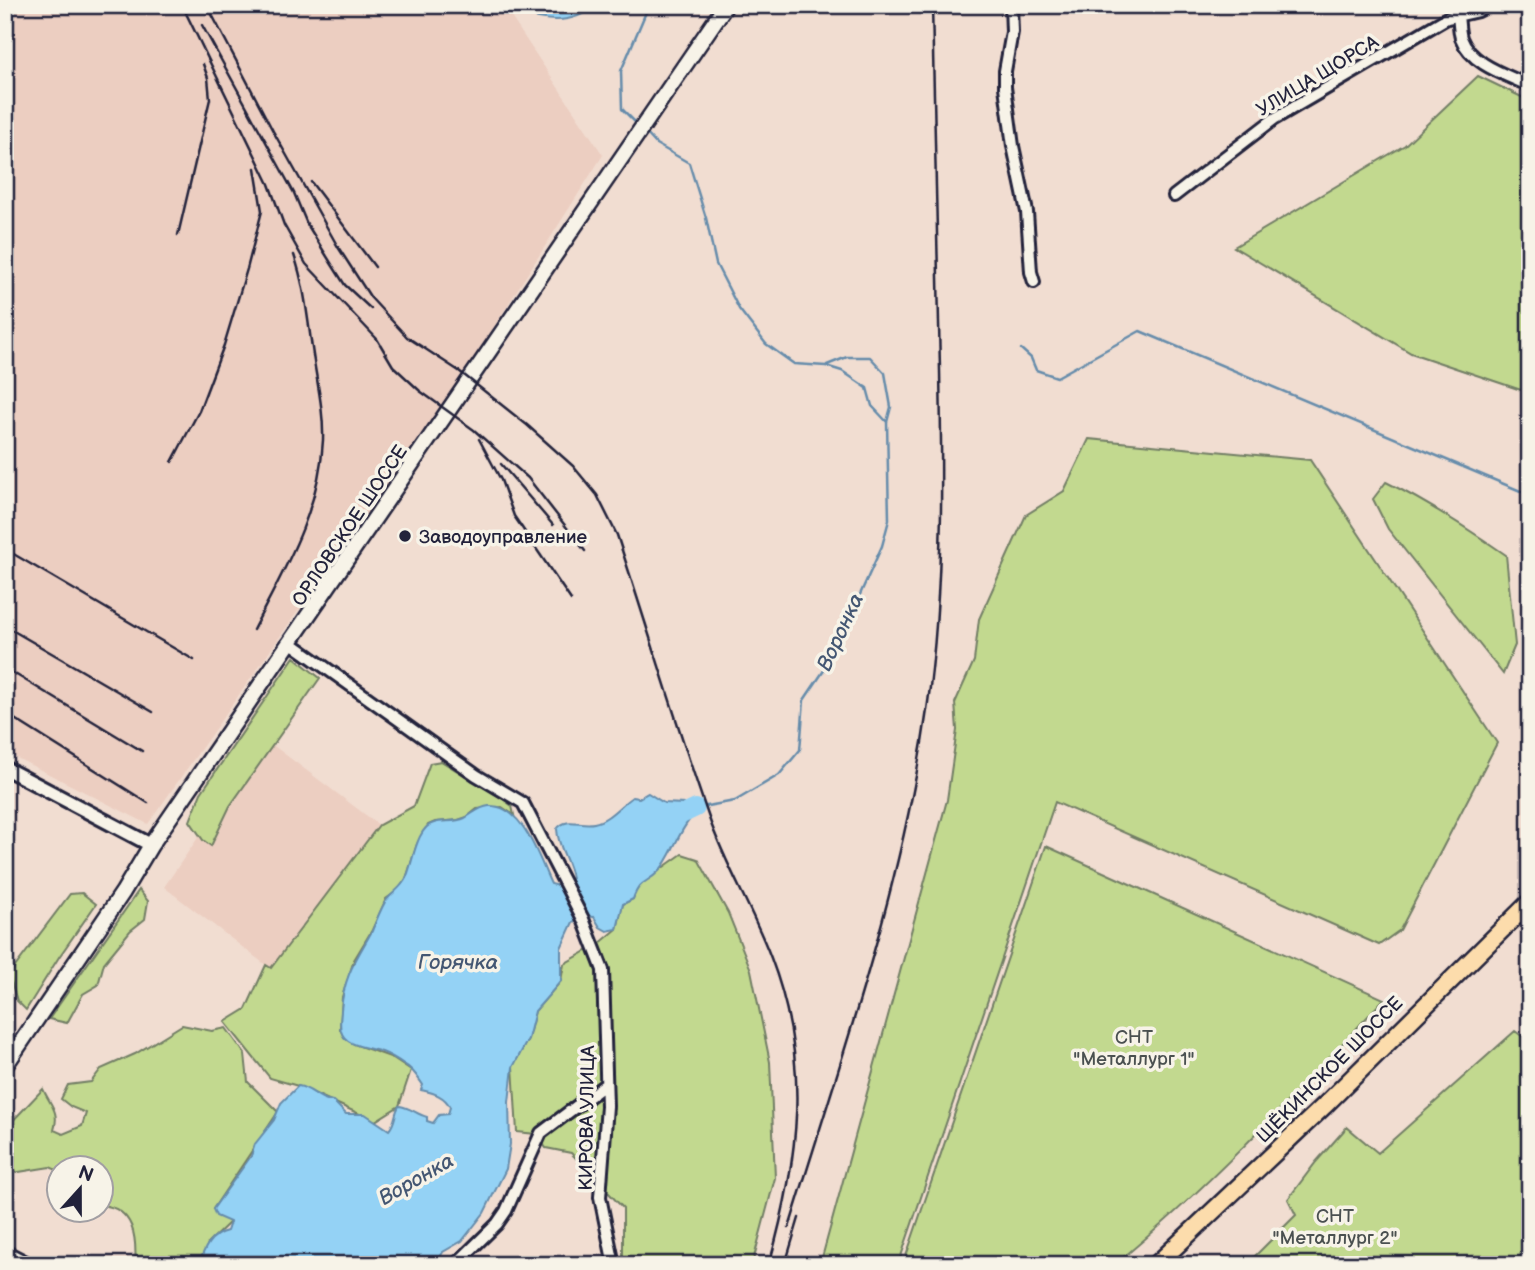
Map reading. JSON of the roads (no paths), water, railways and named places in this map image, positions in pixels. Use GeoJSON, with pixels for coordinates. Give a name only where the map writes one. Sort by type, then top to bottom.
{"type":"FeatureCollection","features":[{"type":"Feature","properties":{"kind":"main road","name":"ОРЛОВСКОЕ ШОССЕ"},"geometry":{"type":"LineString","coordinates":[[5,1066],[123,892],[151,845],[726,5]]}},
{"type":"Feature","properties":{"kind":"main road","name":"ЩЁКИНСКОЕ ШОССЕ"},"geometry":{"type":"LineString","coordinates":[[1156,1265],[1324,1106],[1530,902]]}},
{"type":"Feature","properties":{"kind":"street"},"geometry":{"type":"LineString","coordinates":[[1012,5],[1012,32],[1005,87],[1013,146],[1027,212],[1034,282]]}},
{"type":"Feature","properties":{"kind":"street","name":"УЛИЦА ЩОРСА"},"geometry":{"type":"LineString","coordinates":[[1174,195],[1274,119],[1447,18],[1478,11],[1490,5]]}},
{"type":"Feature","properties":{"kind":"street"},"geometry":{"type":"LineString","coordinates":[[1458,15],[1461,37],[1468,51],[1482,62],[1530,86]]}},
{"type":"Feature","properties":{"kind":"street","name":"КИРОВА УЛИЦА"},"geometry":{"type":"LineString","coordinates":[[291,643],[476,775],[523,803],[583,919],[603,971],[606,1084],[600,1196],[614,1265]]}},
{"type":"Feature","properties":{"kind":"street"},"geometry":{"type":"LineString","coordinates":[[5,768],[151,845]]}},
{"type":"Feature","properties":{"kind":"street"},"geometry":{"type":"LineString","coordinates":[[455,1265],[498,1224],[541,1133],[606,1084]]}},
{"type":"Feature","properties":{"kind":"street"},"geometry":{"type":"LineString","coordinates":[[5,1251],[32,1265]]}},
{"type":"Feature","properties":{"kind":"water"},"geometry":{"type":"Polygon","coordinates":[[[520,5],[595,5],[569,19],[550,20],[521,13],[520,5]]]}},
{"type":"Feature","properties":{"kind":"water","name":"Горячка"},"geometry":{"type":"Polygon","coordinates":[[[648,793],[664,803],[684,804],[690,819],[663,866],[641,885],[633,899],[623,904],[617,929],[607,931],[600,927],[594,917],[584,916],[573,922],[561,948],[561,981],[535,1011],[528,1039],[513,1067],[509,1102],[510,1144],[506,1169],[484,1213],[462,1241],[443,1252],[436,1265],[199,1265],[208,1243],[227,1231],[230,1222],[216,1216],[213,1209],[251,1156],[255,1144],[274,1120],[281,1103],[298,1086],[323,1099],[333,1101],[346,1114],[365,1114],[389,1130],[399,1106],[427,1117],[427,1121],[433,1123],[439,1115],[448,1114],[448,1103],[438,1095],[421,1090],[423,1085],[410,1069],[385,1053],[358,1046],[347,1040],[340,1026],[345,987],[352,968],[385,902],[404,882],[423,831],[434,823],[461,820],[485,807],[501,808],[520,823],[551,884],[559,886],[572,878],[557,829],[569,822],[589,824],[599,821],[632,797],[639,798],[648,793]]]}},
{"type":"Feature","properties":{"kind":"waterway","name":"Воронка"},"geometry":{"type":"LineString","coordinates":[[639,126],[622,109],[621,71],[649,5]]}},
{"type":"Feature","properties":{"kind":"waterway","name":"Воронка"},"geometry":{"type":"LineString","coordinates":[[646,133],[656,144],[689,163],[706,218],[716,264],[739,309],[766,344],[794,364],[826,366],[842,371],[867,388],[872,406],[887,422],[889,520],[882,546],[829,663],[804,700],[800,750],[779,775],[735,801],[696,808]]}},
{"type":"Feature","properties":{"kind":"waterway"},"geometry":{"type":"LineString","coordinates":[[1021,349],[1031,358],[1036,370],[1057,377],[1140,331],[1530,495]]}},
{"type":"Feature","properties":{"kind":"waterway"},"geometry":{"type":"LineString","coordinates":[[827,365],[847,357],[870,357],[885,373],[891,407],[887,422]]}},
{"type":"Feature","properties":{"kind":"waterway","name":"Воронка"},"geometry":{"type":"LineString","coordinates":[[667,822],[696,808]]}},
{"type":"Feature","properties":{"kind":"railway"},"geometry":{"type":"LineString","coordinates":[[182,5],[269,184],[284,225],[306,264],[377,339],[393,366],[420,391],[474,430],[528,478],[585,551]]}},
{"type":"Feature","properties":{"kind":"railway"},"geometry":{"type":"LineString","coordinates":[[207,5],[273,131],[338,247],[371,298],[407,337],[459,371],[573,466],[597,495],[617,535],[709,818],[771,958],[784,997],[792,1035],[796,1073],[793,1149],[788,1187],[769,1265]]}},
{"type":"Feature","properties":{"kind":"railway"},"geometry":{"type":"LineString","coordinates":[[789,1228],[886,907],[916,776],[933,662],[941,469],[932,5]]}},
{"type":"Feature","properties":{"kind":"railway"},"geometry":{"type":"LineString","coordinates":[[202,25],[294,193],[307,224],[345,285],[371,309]]}},
{"type":"Feature","properties":{"kind":"railway"},"geometry":{"type":"LineString","coordinates":[[178,235],[210,99],[208,78],[203,64]]}},
{"type":"Feature","properties":{"kind":"railway"},"geometry":{"type":"LineString","coordinates":[[172,462],[199,411],[224,345],[247,269],[262,211],[255,168]]}},
{"type":"Feature","properties":{"kind":"railway"},"geometry":{"type":"LineString","coordinates":[[311,182],[375,267]]}},
{"type":"Feature","properties":{"kind":"railway"},"geometry":{"type":"LineString","coordinates":[[253,630],[277,585],[308,515],[315,491],[323,440],[304,292],[294,255]]}},
{"type":"Feature","properties":{"kind":"railway"},"geometry":{"type":"LineString","coordinates":[[479,439],[501,480],[514,516],[571,600]]}},
{"type":"Feature","properties":{"kind":"railway"},"geometry":{"type":"LineString","coordinates":[[501,464],[553,525]]}},
{"type":"Feature","properties":{"kind":"railway"},"geometry":{"type":"LineString","coordinates":[[5,549],[194,660]]}},
{"type":"Feature","properties":{"kind":"railway"},"geometry":{"type":"LineString","coordinates":[[5,626],[153,712]]}},
{"type":"Feature","properties":{"kind":"railway"},"geometry":{"type":"LineString","coordinates":[[5,668],[142,751]]}},
{"type":"Feature","properties":{"kind":"railway"},"geometry":{"type":"LineString","coordinates":[[5,713],[148,803]]}},
{"type":"Feature","properties":{"kind":"railway"},"geometry":{"type":"LineString","coordinates":[[785,1265],[799,1218]]}},
{"type":"Feature","properties":{"kind":"place","name":"Заводоуправление"},"geometry":{"type":"Point","coordinates":[405,536]}},
{"type":"Feature","properties":{"kind":"park label","name":"СНТ \"Металлург 1\""},"geometry":{"type":"Point","coordinates":[1134,1047]}},
{"type":"Feature","properties":{"kind":"park label","name":"СНТ \"Металлург 2\""},"geometry":{"type":"Point","coordinates":[1335,1226]}}]}
